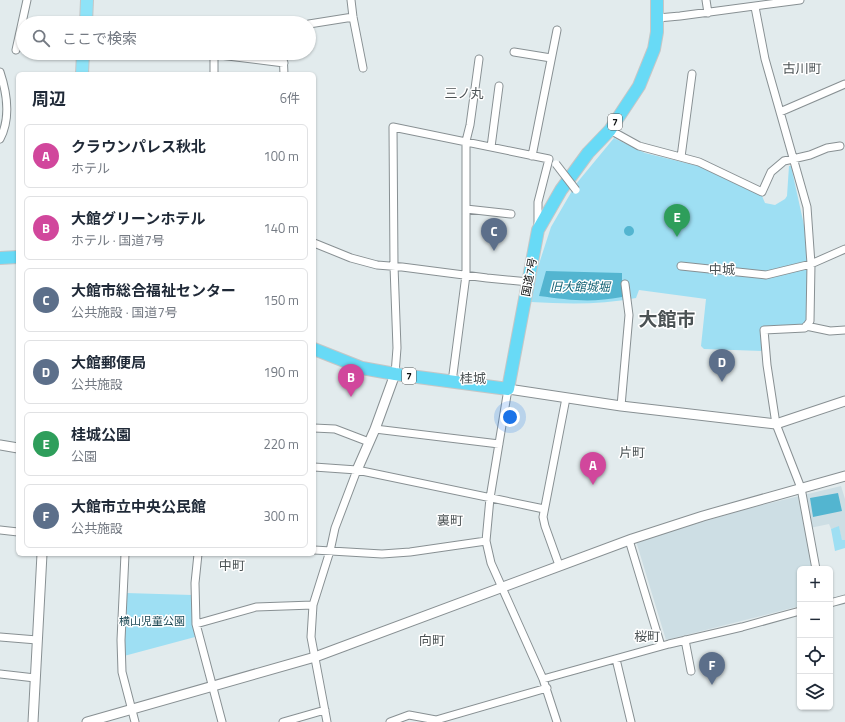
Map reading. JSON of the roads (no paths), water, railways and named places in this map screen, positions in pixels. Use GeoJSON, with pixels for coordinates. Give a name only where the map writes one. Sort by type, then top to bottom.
{"type":"FeatureCollection","features":[{"type":"Feature","properties":{"kind":"highway","name":"国道7号"},"geometry":{"type":"LineString","coordinates":[[508,389],[538,230],[561,190],[588,153],[610,130],[639,86],[654,49],[658,18],[657,0]]}},
{"type":"Feature","properties":{"kind":"highway"},"geometry":{"type":"LineString","coordinates":[[0,258],[16,257]]}},
{"type":"Feature","properties":{"kind":"highway","name":"7"},"geometry":{"type":"LineString","coordinates":[[316,350],[362,368],[395,374],[508,389]]}},
{"type":"Feature","properties":{"kind":"main road"},"geometry":{"type":"LineString","coordinates":[[86,16],[87,0]]}},
{"type":"Feature","properties":{"kind":"main road"},"geometry":{"type":"LineString","coordinates":[[82,72],[83,60]]}},
{"type":"Feature","properties":{"kind":"street"},"geometry":{"type":"LineString","coordinates":[[23,16],[27,0]]}},
{"type":"Feature","properties":{"kind":"street"},"geometry":{"type":"LineString","coordinates":[[351,0],[363,68]]}},
{"type":"Feature","properties":{"kind":"street"},"geometry":{"type":"LineString","coordinates":[[706,0],[708,13]]}},
{"type":"Feature","properties":{"kind":"street"},"geometry":{"type":"LineString","coordinates":[[658,18],[708,13],[800,0]]}},
{"type":"Feature","properties":{"kind":"street"},"geometry":{"type":"LineString","coordinates":[[755,7],[765,59],[807,207],[811,264],[810,321],[805,328],[764,330],[767,365],[776,424],[801,488],[815,566]]}},
{"type":"Feature","properties":{"kind":"street"},"geometry":{"type":"LineString","coordinates":[[316,23],[353,17]]}},
{"type":"Feature","properties":{"kind":"street"},"geometry":{"type":"LineString","coordinates":[[532,156],[557,30]]}},
{"type":"Feature","properties":{"kind":"street"},"geometry":{"type":"LineString","coordinates":[[514,52],[551,58]]}},
{"type":"Feature","properties":{"kind":"street"},"geometry":{"type":"LineString","coordinates":[[452,382],[466,276],[466,141],[470,125],[479,59]]}},
{"type":"Feature","properties":{"kind":"street"},"geometry":{"type":"LineString","coordinates":[[214,60],[214,72]]}},
{"type":"Feature","properties":{"kind":"street"},"geometry":{"type":"LineString","coordinates":[[261,60],[284,63]]}},
{"type":"Feature","properties":{"kind":"street"},"geometry":{"type":"LineString","coordinates":[[284,60],[284,72]]}},
{"type":"Feature","properties":{"kind":"street"},"geometry":{"type":"LineString","coordinates":[[0,72],[6,89],[7,104],[7,117],[0,139]]}},
{"type":"Feature","properties":{"kind":"street"},"geometry":{"type":"LineString","coordinates":[[680,158],[692,74]]}},
{"type":"Feature","properties":{"kind":"street"},"geometry":{"type":"LineString","coordinates":[[780,112],[845,84]]}},
{"type":"Feature","properties":{"kind":"street"},"geometry":{"type":"LineString","coordinates":[[491,147],[498,86]]}},
{"type":"Feature","properties":{"kind":"street"},"geometry":{"type":"LineString","coordinates":[[327,722],[312,637],[313,605],[330,551],[337,522],[375,429],[395,374],[397,348],[394,266],[393,127],[549,159],[556,164],[576,190]]}},
{"type":"Feature","properties":{"kind":"street"},"geometry":{"type":"LineString","coordinates":[[610,130],[639,146],[699,162],[762,192],[771,172],[784,161],[827,148],[840,146]]}},
{"type":"Feature","properties":{"kind":"street"},"geometry":{"type":"LineString","coordinates":[[538,230],[538,202],[549,159]]}},
{"type":"Feature","properties":{"kind":"street"},"geometry":{"type":"LineString","coordinates":[[466,209],[511,214]]}},
{"type":"Feature","properties":{"kind":"street"},"geometry":{"type":"LineString","coordinates":[[316,244],[351,258],[376,265],[528,282]]}},
{"type":"Feature","properties":{"kind":"street"},"geometry":{"type":"LineString","coordinates":[[681,266],[766,275],[811,264],[845,249]]}},
{"type":"Feature","properties":{"kind":"street"},"geometry":{"type":"LineString","coordinates":[[621,406],[629,315],[625,284]]}},
{"type":"Feature","properties":{"kind":"street"},"geometry":{"type":"LineString","coordinates":[[806,326],[830,331],[845,330]]}},
{"type":"Feature","properties":{"kind":"street"},"geometry":{"type":"LineString","coordinates":[[557,722],[544,679],[491,562],[486,540],[490,498],[508,389],[621,406],[776,424],[845,401]]}},
{"type":"Feature","properties":{"kind":"street"},"geometry":{"type":"LineString","coordinates":[[559,565],[545,526],[543,516],[566,398]]}},
{"type":"Feature","properties":{"kind":"street"},"geometry":{"type":"LineString","coordinates":[[316,428],[335,429],[369,442]]}},
{"type":"Feature","properties":{"kind":"street"},"geometry":{"type":"LineString","coordinates":[[375,429],[499,444]]}},
{"type":"Feature","properties":{"kind":"street"},"geometry":{"type":"LineString","coordinates":[[0,445],[16,448]]}},
{"type":"Feature","properties":{"kind":"street"},"geometry":{"type":"LineString","coordinates":[[316,468],[357,470],[544,509]]}},
{"type":"Feature","properties":{"kind":"street"},"geometry":{"type":"LineString","coordinates":[[87,722],[315,657],[629,540],[703,516],[845,476]]}},
{"type":"Feature","properties":{"kind":"street"},"geometry":{"type":"LineString","coordinates":[[0,530],[16,532]]}},
{"type":"Feature","properties":{"kind":"street"},"geometry":{"type":"LineString","coordinates":[[316,550],[382,554],[410,552],[486,540]]}},
{"type":"Feature","properties":{"kind":"street"},"geometry":{"type":"LineString","coordinates":[[629,540],[661,646]]}},
{"type":"Feature","properties":{"kind":"street"},"geometry":{"type":"LineString","coordinates":[[33,722],[42,556]]}},
{"type":"Feature","properties":{"kind":"street"},"geometry":{"type":"LineString","coordinates":[[125,556],[121,640],[122,672],[136,722]]}},
{"type":"Feature","properties":{"kind":"street"},"geometry":{"type":"LineString","coordinates":[[198,556],[195,583],[196,624],[222,722]]}},
{"type":"Feature","properties":{"kind":"street"},"geometry":{"type":"LineString","coordinates":[[833,602],[845,599]]}},
{"type":"Feature","properties":{"kind":"street"},"geometry":{"type":"LineString","coordinates":[[196,624],[256,607],[313,605]]}},
{"type":"Feature","properties":{"kind":"street"},"geometry":{"type":"LineString","coordinates":[[544,679],[661,646],[742,627],[797,612]]}},
{"type":"Feature","properties":{"kind":"street"},"geometry":{"type":"LineString","coordinates":[[0,637],[37,640]]}},
{"type":"Feature","properties":{"kind":"street"},"geometry":{"type":"LineString","coordinates":[[685,640],[691,671]]}},
{"type":"Feature","properties":{"kind":"street"},"geometry":{"type":"LineString","coordinates":[[616,659],[630,722]]}},
{"type":"Feature","properties":{"kind":"street"},"geometry":{"type":"LineString","coordinates":[[0,674],[36,678]]}},
{"type":"Feature","properties":{"kind":"street"},"geometry":{"type":"LineString","coordinates":[[390,722],[409,715],[436,720],[547,688]]}},
{"type":"Feature","properties":{"kind":"street"},"geometry":{"type":"LineString","coordinates":[[283,722],[325,710]]}},
{"type":"Feature","properties":{"kind":"water"},"geometry":{"type":"Polygon","coordinates":[[[627,226],[631,226],[633,227],[633,235],[627,236],[624,233],[624,229],[627,226]]]}},
{"type":"Feature","properties":{"kind":"water","name":"旧大館城堀"},"geometry":{"type":"Polygon","coordinates":[[[546,271],[622,273],[622,297],[600,300],[570,300],[539,296],[546,271]]]}},
{"type":"Feature","properties":{"kind":"water"},"geometry":{"type":"Polygon","coordinates":[[[838,493],[842,511],[813,517],[810,498],[838,493]]]}},
{"type":"Feature","properties":{"kind":"place","name":"桂城公園"},"geometry":{"type":"Point","coordinates":[677,237]}},
{"type":"Feature","properties":{"kind":"place","name":"大館市総合福祉センター"},"geometry":{"type":"Point","coordinates":[494,251]}},
{"type":"Feature","properties":{"kind":"place","name":"大館郵便局"},"geometry":{"type":"Point","coordinates":[722,382]}},
{"type":"Feature","properties":{"kind":"place","name":"大館グリーンホテル"},"geometry":{"type":"Point","coordinates":[351,397]}},
{"type":"Feature","properties":{"kind":"place","name":"クラウンパレス秋北"},"geometry":{"type":"Point","coordinates":[593,485]}},
{"type":"Feature","properties":{"kind":"place","name":"大館市立中央公民館"},"geometry":{"type":"Point","coordinates":[712,685]}},
{"type":"Feature","properties":{"kind":"district","name":"古川町"},"geometry":{"type":"Point","coordinates":[802,68]}},
{"type":"Feature","properties":{"kind":"district","name":"三ノ丸"},"geometry":{"type":"Point","coordinates":[464,93]}},
{"type":"Feature","properties":{"kind":"district","name":"中城"},"geometry":{"type":"Point","coordinates":[722,269]}},
{"type":"Feature","properties":{"kind":"district","name":"大館市"},"geometry":{"type":"Point","coordinates":[667,319]}},
{"type":"Feature","properties":{"kind":"district","name":"桂城"},"geometry":{"type":"Point","coordinates":[473,378]}},
{"type":"Feature","properties":{"kind":"district","name":"片町"},"geometry":{"type":"Point","coordinates":[632,452]}},
{"type":"Feature","properties":{"kind":"district","name":"裏町"},"geometry":{"type":"Point","coordinates":[450,520]}},
{"type":"Feature","properties":{"kind":"district","name":"中町"},"geometry":{"type":"Point","coordinates":[232,565]}},
{"type":"Feature","properties":{"kind":"district","name":"桜町"},"geometry":{"type":"Point","coordinates":[647,636]}},
{"type":"Feature","properties":{"kind":"district","name":"向町"},"geometry":{"type":"Point","coordinates":[432,640]}},
{"type":"Feature","properties":{"kind":"park label","name":"横山児童公園"},"geometry":{"type":"Point","coordinates":[152,621]}}]}
